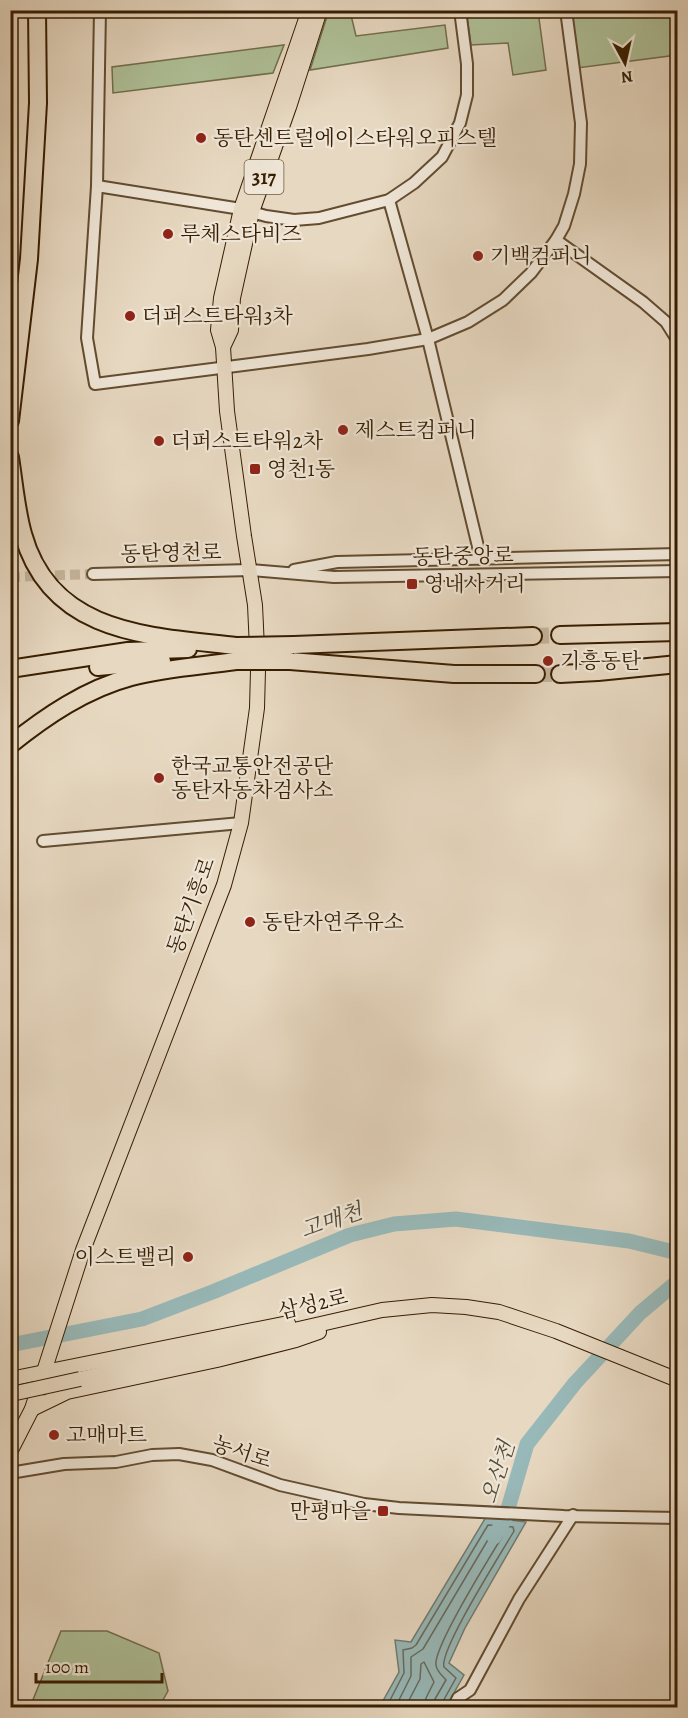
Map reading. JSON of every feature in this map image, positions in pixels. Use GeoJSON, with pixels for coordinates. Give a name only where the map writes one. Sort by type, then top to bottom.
{"type":"FeatureCollection","features":[{"type":"Feature","properties":{"kind":"highway"},"geometry":{"type":"LineString","coordinates":[[10,421],[29,259],[38,102],[36,10]]}},
{"type":"Feature","properties":{"kind":"highway"},"geometry":{"type":"LineString","coordinates":[[10,457],[22,532],[28,550],[40,575],[75,609],[94,620],[120,630],[236,654]]}},
{"type":"Feature","properties":{"kind":"highway"},"geometry":{"type":"LineString","coordinates":[[560,635],[678,632]]}},
{"type":"Feature","properties":{"kind":"highway"},"geometry":{"type":"LineString","coordinates":[[18,668],[128,651],[292,653],[532,636]]}},
{"type":"Feature","properties":{"kind":"highway"},"geometry":{"type":"LineString","coordinates":[[292,653],[454,674],[536,674]]}},
{"type":"Feature","properties":{"kind":"highway"},"geometry":{"type":"LineString","coordinates":[[10,678],[43,672],[236,654]]}},
{"type":"Feature","properties":{"kind":"highway"},"geometry":{"type":"LineString","coordinates":[[10,745],[53,713],[89,692],[130,677],[236,654]]}},
{"type":"Feature","properties":{"kind":"highway"},"geometry":{"type":"LineString","coordinates":[[560,674],[678,664]]}},
{"type":"Feature","properties":{"kind":"main road","name":"동탄기흥로"},"geometry":{"type":"LineString","coordinates":[[10,1452],[32,1409],[88,1239],[224,885],[241,823],[257,708],[258,670],[255,605],[226,411],[223,347],[231,330],[233,298],[246,211],[309,10]]}},
{"type":"Feature","properties":{"kind":"main road","name":"동탄기흥로"},"geometry":{"type":"LineString","coordinates":[[246,211],[289,107],[320,10]]}},
{"type":"Feature","properties":{"kind":"main road","name":"삼성2로"},"geometry":{"type":"LineString","coordinates":[[13,1394],[382,1310],[432,1305],[466,1306],[499,1312],[556,1331],[678,1380]]}},
{"type":"Feature","properties":{"kind":"main road"},"geometry":{"type":"LineString","coordinates":[[10,1379],[46,1366],[274,1325],[382,1310]]}},
{"type":"Feature","properties":{"kind":"main road"},"geometry":{"type":"LineString","coordinates":[[32,1409],[67,1392],[217,1360],[296,1340],[382,1310]]}},
{"type":"Feature","properties":{"kind":"street"},"geometry":{"type":"LineString","coordinates":[[100,10],[98,186],[87,338],[95,384],[428,339],[468,322],[503,300],[531,273],[556,240],[574,194],[581,147],[581,123],[566,10]]}},
{"type":"Feature","properties":{"kind":"street"},"geometry":{"type":"LineString","coordinates":[[98,186],[294,220],[318,218],[389,200],[414,183],[442,157],[460,123],[467,95],[467,64],[459,10]]}},
{"type":"Feature","properties":{"kind":"street"},"geometry":{"type":"LineString","coordinates":[[389,200],[428,339],[481,559]]}},
{"type":"Feature","properties":{"kind":"street"},"geometry":{"type":"LineString","coordinates":[[556,240],[643,302],[666,322],[678,341]]}},
{"type":"Feature","properties":{"kind":"street"},"geometry":{"type":"LineString","coordinates":[[279,572],[337,562],[678,554]]}},
{"type":"Feature","properties":{"kind":"street","name":"동탄중앙로"},"geometry":{"type":"LineString","coordinates":[[250,570],[334,577],[678,571]]}},
{"type":"Feature","properties":{"kind":"street","name":"동탄영천로"},"geometry":{"type":"LineString","coordinates":[[93,574],[250,570]]}},
{"type":"Feature","properties":{"kind":"street"},"geometry":{"type":"LineString","coordinates":[[43,841],[241,823]]}},
{"type":"Feature","properties":{"kind":"street","name":"농서로"},"geometry":{"type":"LineString","coordinates":[[10,1473],[64,1464],[116,1462],[152,1455],[179,1454],[212,1460],[280,1485],[364,1504],[399,1508],[568,1516]]}},
{"type":"Feature","properties":{"kind":"street"},"geometry":{"type":"LineString","coordinates":[[453,1707],[458,1698],[470,1690],[519,1599],[568,1516],[678,1518]]}},
{"type":"Feature","properties":{"kind":"green space"},"geometry":{"type":"Polygon","coordinates":[[[329,10],[350,11],[356,36],[445,25],[448,48],[310,70],[329,10]]]}},
{"type":"Feature","properties":{"kind":"green space"},"geometry":{"type":"Polygon","coordinates":[[[513,10],[538,11],[546,70],[513,75],[508,43],[471,45],[467,16],[513,10]]]}},
{"type":"Feature","properties":{"kind":"green space"},"geometry":{"type":"Polygon","coordinates":[[[567,11],[677,11],[677,55],[577,68],[567,11]]]}},
{"type":"Feature","properties":{"kind":"green space"},"geometry":{"type":"Polygon","coordinates":[[[284,45],[273,73],[113,93],[112,67],[284,45]]]}},
{"type":"Feature","properties":{"kind":"green space"},"geometry":{"type":"Polygon","coordinates":[[[61,1631],[107,1631],[159,1653],[168,1691],[159,1707],[30,1707],[61,1631]]]}},
{"type":"Feature","properties":{"kind":"water"},"geometry":{"type":"Polygon","coordinates":[[[486,1517],[526,1522],[465,1628],[449,1663],[464,1675],[446,1707],[379,1708],[399,1672],[395,1640],[411,1642],[486,1517]]]}},
{"type":"Feature","properties":{"kind":"waterway","name":"고매천"},"geometry":{"type":"LineString","coordinates":[[10,1345],[142,1319],[350,1235],[394,1224],[456,1219],[629,1241],[678,1253]]}},
{"type":"Feature","properties":{"kind":"waterway","name":"오산천"},"geometry":{"type":"LineString","coordinates":[[494,1537],[505,1519],[527,1444],[575,1383],[640,1313],[678,1281]]}},
{"type":"Feature","properties":{"kind":"tunnel"},"geometry":{"type":"LineString","coordinates":[[10,577],[93,574]]}},
{"type":"Feature","properties":{"kind":"tunnel"},"geometry":{"type":"LineString","coordinates":[[533,636],[560,635]]}},
{"type":"Feature","properties":{"kind":"tunnel"},"geometry":{"type":"LineString","coordinates":[[536,674],[560,674]]}},
{"type":"Feature","properties":{"kind":"place","name":"동탄센트럴에이스타워오피스텔"},"geometry":{"type":"Point","coordinates":[201,138]}},
{"type":"Feature","properties":{"kind":"place","name":"루체스타비즈"},"geometry":{"type":"Point","coordinates":[168,234]}},
{"type":"Feature","properties":{"kind":"place","name":"기백컴퍼니"},"geometry":{"type":"Point","coordinates":[478,256]}},
{"type":"Feature","properties":{"kind":"place","name":"더퍼스트타워3차"},"geometry":{"type":"Point","coordinates":[130,316]}},
{"type":"Feature","properties":{"kind":"place","name":"제스트컴퍼니"},"geometry":{"type":"Point","coordinates":[343,430]}},
{"type":"Feature","properties":{"kind":"place","name":"더퍼스트타워2차"},"geometry":{"type":"Point","coordinates":[159,441]}},
{"type":"Feature","properties":{"kind":"place","name":"영천1동"},"geometry":{"type":"Point","coordinates":[255,469]}},
{"type":"Feature","properties":{"kind":"place","name":"영내사거리"},"geometry":{"type":"Point","coordinates":[412,584]}},
{"type":"Feature","properties":{"kind":"place","name":"기흥동탄"},"geometry":{"type":"Point","coordinates":[548,661]}},
{"type":"Feature","properties":{"kind":"place","name":"한국교통안전공단 동탄자동차검사소"},"geometry":{"type":"Point","coordinates":[159,778]}},
{"type":"Feature","properties":{"kind":"place","name":"동탄자연주유소"},"geometry":{"type":"Point","coordinates":[250,922]}},
{"type":"Feature","properties":{"kind":"place","name":"이스트밸리"},"geometry":{"type":"Point","coordinates":[188,1257]}},
{"type":"Feature","properties":{"kind":"place","name":"고매마트"},"geometry":{"type":"Point","coordinates":[54,1435]}},
{"type":"Feature","properties":{"kind":"place","name":"만평마을"},"geometry":{"type":"Point","coordinates":[383,1511]}}]}
